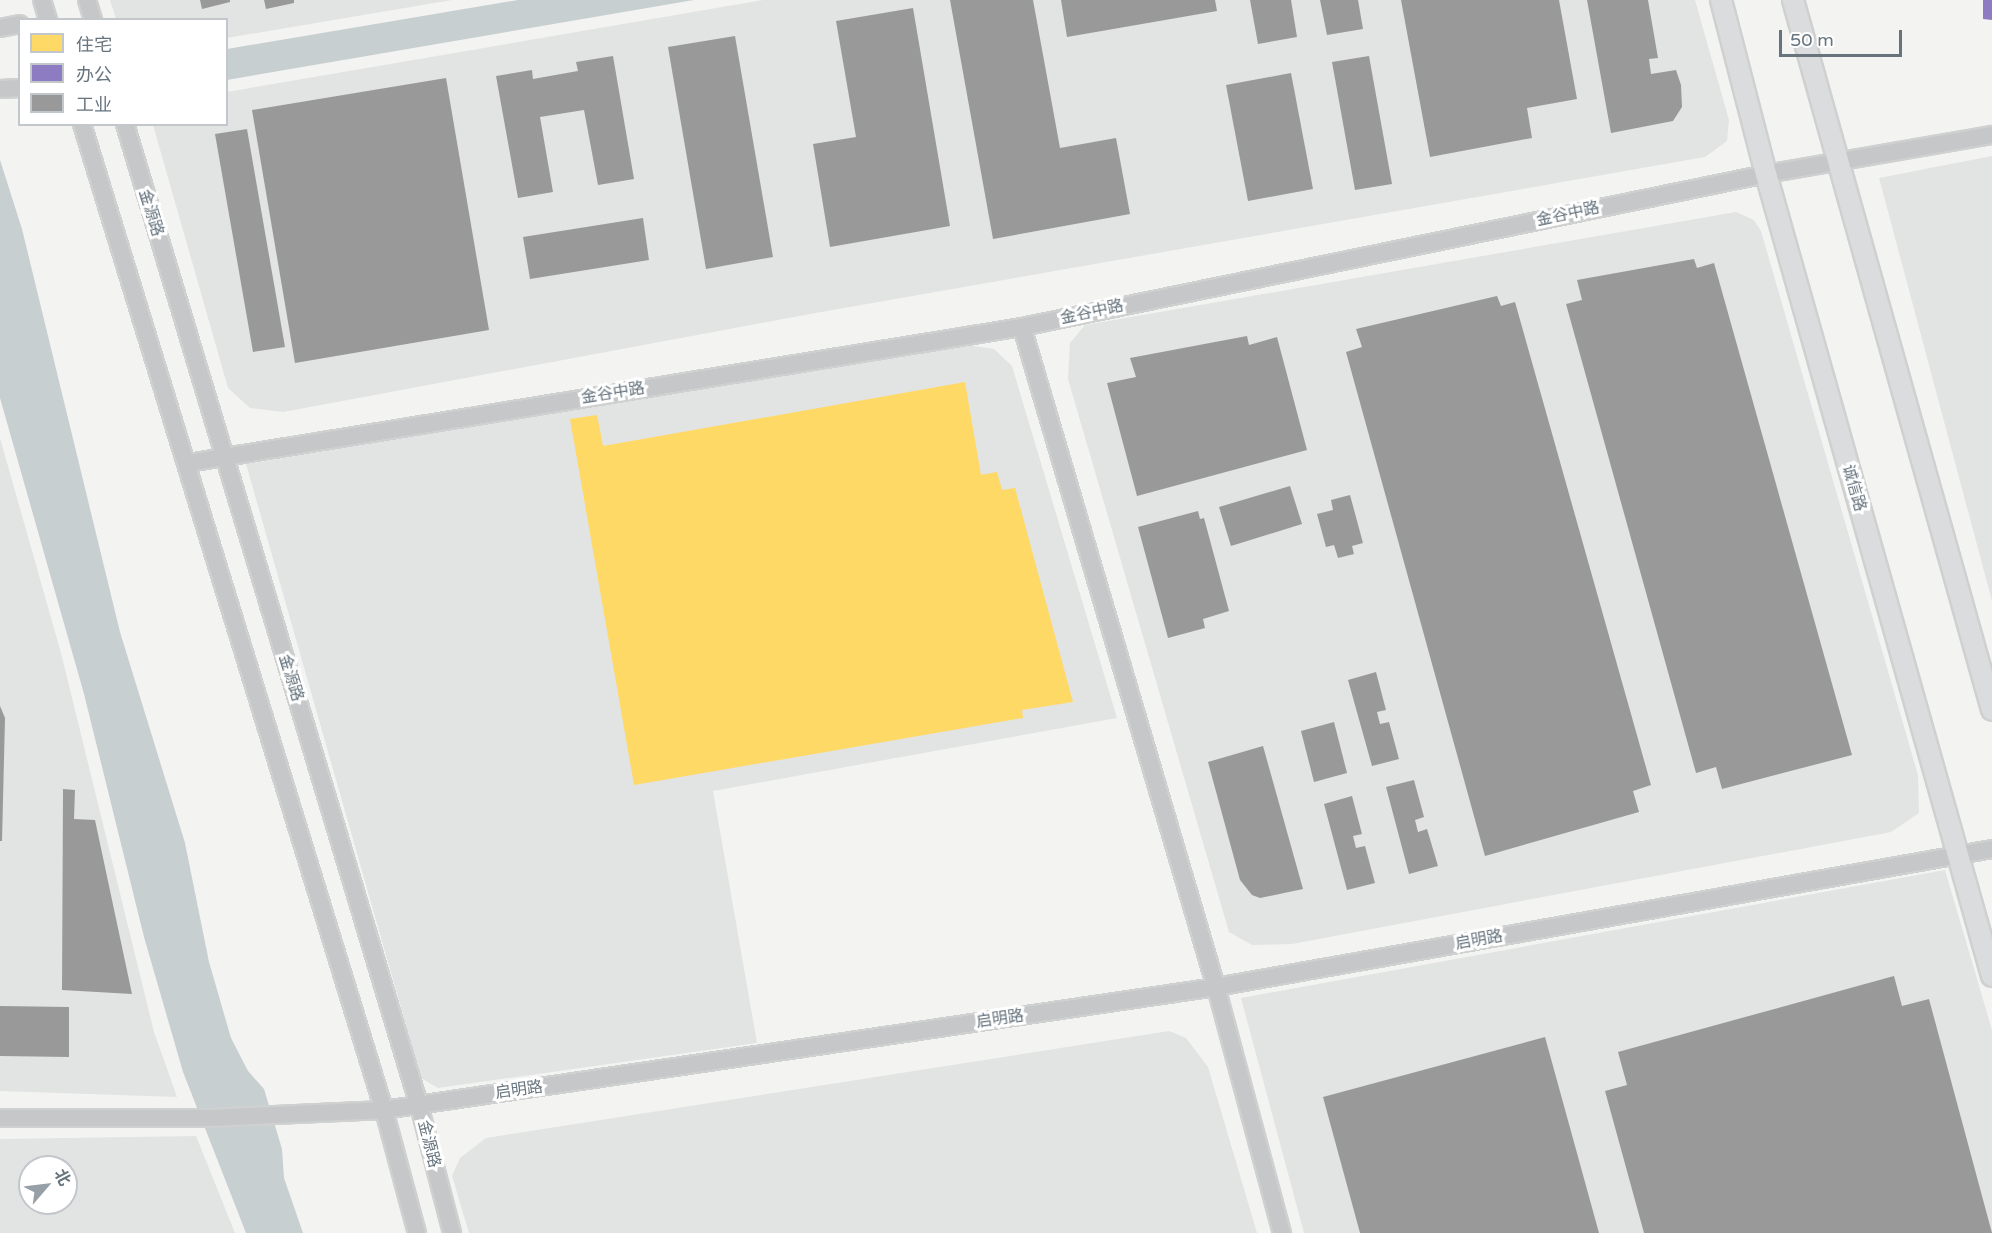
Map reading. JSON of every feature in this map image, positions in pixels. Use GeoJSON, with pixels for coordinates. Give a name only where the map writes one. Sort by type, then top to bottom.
{"type":"FeatureCollection","features":[{"type":"Feature","properties":{"kind":"main road","name":"诚信路"},"geometry":{"type":"LineString","coordinates":[[1722,0],[1766,174],[1992,976]]}},
{"type":"Feature","properties":{"kind":"main road"},"geometry":{"type":"LineString","coordinates":[[1793,0],[1992,710]]}},
{"type":"Feature","properties":{"kind":"street"},"geometry":{"type":"LineString","coordinates":[[42,0],[47,18]]}},
{"type":"Feature","properties":{"kind":"street"},"geometry":{"type":"LineString","coordinates":[[87,0],[92,18]]}},
{"type":"Feature","properties":{"kind":"street"},"geometry":{"type":"LineString","coordinates":[[0,28],[18,24]]}},
{"type":"Feature","properties":{"kind":"street"},"geometry":{"type":"LineString","coordinates":[[83,126],[188,463],[384,1110],[417,1233]]}},
{"type":"Feature","properties":{"kind":"street","name":"金源路"},"geometry":{"type":"LineString","coordinates":[[126,126],[419,1105],[452,1233]]}},
{"type":"Feature","properties":{"kind":"street","name":"金谷中路"},"geometry":{"type":"LineString","coordinates":[[188,463],[1022,327],[1766,174],[1992,135]]}},
{"type":"Feature","properties":{"kind":"street"},"geometry":{"type":"LineString","coordinates":[[1022,327],[1216,987],[1282,1233]]}},
{"type":"Feature","properties":{"kind":"street","name":"启明路"},"geometry":{"type":"LineString","coordinates":[[0,1118],[209,1118],[384,1110],[1216,987],[1992,849]]}},
{"type":"Feature","properties":{"kind":"shaded area"},"geometry":{"type":"Polygon","coordinates":[[[110,0],[452,0],[228,38],[228,18],[116,18],[110,0]]]}},
{"type":"Feature","properties":{"kind":"shaded area"},"geometry":{"type":"Polygon","coordinates":[[[518,0],[694,0],[228,80],[228,49],[518,0]]]}},
{"type":"Feature","properties":{"kind":"shaded area"},"geometry":{"type":"Polygon","coordinates":[[[763,0],[1695,0],[1729,120],[1727,141],[1705,157],[810,314],[283,412],[250,408],[228,388],[153,126],[228,126],[228,92],[763,0]]]}},
{"type":"Feature","properties":{"kind":"shaded area"},"geometry":{"type":"Polygon","coordinates":[[[1992,156],[1992,601],[1879,178],[1992,156]]]}},
{"type":"Feature","properties":{"kind":"shaded area"},"geometry":{"type":"Polygon","coordinates":[[[0,160],[22,229],[120,632],[185,843],[209,962],[231,1038],[248,1071],[264,1089],[282,1149],[284,1178],[303,1233],[246,1233],[183,1072],[144,937],[84,694],[0,398],[0,160]]]}},
{"type":"Feature","properties":{"kind":"shaded area"},"geometry":{"type":"Polygon","coordinates":[[[1736,212],[1754,220],[1761,231],[1918,775],[1919,813],[1891,832],[1292,944],[1252,945],[1229,932],[1068,379],[1070,343],[1085,325],[1736,212]]]}},
{"type":"Feature","properties":{"kind":"shaded area"},"geometry":{"type":"Polygon","coordinates":[[[967,345],[994,349],[1012,366],[1117,718],[713,791],[757,1043],[438,1088],[421,1078],[246,464],[967,345]]]}},
{"type":"Feature","properties":{"kind":"shaded area"},"geometry":{"type":"Polygon","coordinates":[[[0,438],[61,653],[154,1032],[177,1097],[0,1091],[0,438]]]}},
{"type":"Feature","properties":{"kind":"shaded area"},"geometry":{"type":"Polygon","coordinates":[[[1945,870],[1992,1030],[1992,1233],[1304,1233],[1241,998],[1945,870]]]}},
{"type":"Feature","properties":{"kind":"shaded area"},"geometry":{"type":"Polygon","coordinates":[[[1169,1031],[1186,1038],[1208,1067],[1257,1233],[469,1233],[452,1176],[460,1158],[486,1138],[1169,1031]]]}},
{"type":"Feature","properties":{"kind":"shaded area"},"geometry":{"type":"Polygon","coordinates":[[[196,1136],[235,1233],[0,1233],[0,1139],[196,1136]]]}},
{"type":"Feature","properties":{"kind":"building: 住宅"},"geometry":{"type":"Polygon","coordinates":[[[965,382],[981,475],[997,472],[1002,490],[1015,488],[1073,702],[1022,710],[1023,718],[634,785],[570,419],[597,415],[603,446],[965,382]]]}},
{"type":"Feature","properties":{"kind":"building: 办公"},"geometry":{"type":"Polygon","coordinates":[[[1983,0],[1992,0],[1992,20],[1983,19],[1983,0]]]}},
{"type":"Feature","properties":{"kind":"building: 工业"},"geometry":{"type":"Polygon","coordinates":[[[200,0],[230,0],[230,2],[202,9],[200,0]]]}},
{"type":"Feature","properties":{"kind":"building: 工业"},"geometry":{"type":"Polygon","coordinates":[[[264,0],[294,0],[294,3],[266,9],[264,0]]]}},
{"type":"Feature","properties":{"kind":"building: 工业"},"geometry":{"type":"Polygon","coordinates":[[[950,0],[1033,0],[1060,148],[1116,138],[1130,214],[993,239],[950,0]]]}},
{"type":"Feature","properties":{"kind":"building: 工业"},"geometry":{"type":"Polygon","coordinates":[[[1061,0],[1215,0],[1217,11],[1067,37],[1061,0]]]}},
{"type":"Feature","properties":{"kind":"building: 工业"},"geometry":{"type":"Polygon","coordinates":[[[1250,0],[1291,0],[1297,37],[1258,44],[1250,0]]]}},
{"type":"Feature","properties":{"kind":"building: 工业"},"geometry":{"type":"Polygon","coordinates":[[[1320,0],[1358,0],[1363,29],[1327,35],[1320,0]]]}},
{"type":"Feature","properties":{"kind":"building: 工业"},"geometry":{"type":"Polygon","coordinates":[[[1401,0],[1559,0],[1577,99],[1527,108],[1532,138],[1430,157],[1401,0]]]}},
{"type":"Feature","properties":{"kind":"building: 工业"},"geometry":{"type":"Polygon","coordinates":[[[1587,0],[1648,0],[1658,58],[1649,59],[1651,74],[1676,70],[1681,85],[1682,107],[1673,121],[1611,133],[1587,0]]]}},
{"type":"Feature","properties":{"kind":"building: 工业"},"geometry":{"type":"Polygon","coordinates":[[[913,8],[950,226],[830,247],[813,144],[856,137],[836,21],[913,8]]]}},
{"type":"Feature","properties":{"kind":"building: 工业"},"geometry":{"type":"Polygon","coordinates":[[[735,36],[773,257],[706,269],[668,47],[735,36]]]}},
{"type":"Feature","properties":{"kind":"building: 工业"},"geometry":{"type":"Polygon","coordinates":[[[613,56],[634,179],[598,185],[584,110],[540,117],[553,192],[518,198],[496,76],[532,70],[533,79],[578,71],[576,62],[613,56]]]}},
{"type":"Feature","properties":{"kind":"building: 工业"},"geometry":{"type":"Polygon","coordinates":[[[1369,56],[1392,184],[1355,190],[1332,62],[1369,56]]]}},
{"type":"Feature","properties":{"kind":"building: 工业"},"geometry":{"type":"Polygon","coordinates":[[[1291,73],[1313,189],[1248,201],[1226,85],[1291,73]]]}},
{"type":"Feature","properties":{"kind":"building: 工业"},"geometry":{"type":"Polygon","coordinates":[[[446,78],[489,330],[295,363],[252,110],[446,78]]]}},
{"type":"Feature","properties":{"kind":"building: 工业"},"geometry":{"type":"Polygon","coordinates":[[[247,129],[285,347],[253,352],[215,134],[247,129]]]}},
{"type":"Feature","properties":{"kind":"building: 工业"},"geometry":{"type":"Polygon","coordinates":[[[643,218],[649,260],[530,279],[523,237],[643,218]]]}},
{"type":"Feature","properties":{"kind":"building: 工业"},"geometry":{"type":"Polygon","coordinates":[[[1694,259],[1697,268],[1714,263],[1852,755],[1722,789],[1716,767],[1696,773],[1566,304],[1582,300],[1577,280],[1694,259]]]}},
{"type":"Feature","properties":{"kind":"building: 工业"},"geometry":{"type":"Polygon","coordinates":[[[1497,296],[1501,306],[1515,302],[1651,785],[1633,791],[1639,812],[1485,856],[1346,352],[1362,347],[1356,329],[1497,296]]]}},
{"type":"Feature","properties":{"kind":"building: 工业"},"geometry":{"type":"Polygon","coordinates":[[[1247,336],[1249,345],[1277,337],[1307,450],[1137,496],[1107,383],[1136,377],[1130,358],[1247,336]]]}},
{"type":"Feature","properties":{"kind":"building: 工业"},"geometry":{"type":"Polygon","coordinates":[[[1290,486],[1302,524],[1231,546],[1219,507],[1290,486]]]}},
{"type":"Feature","properties":{"kind":"building: 工业"},"geometry":{"type":"Polygon","coordinates":[[[1350,495],[1363,543],[1352,546],[1354,554],[1338,558],[1334,545],[1326,547],[1317,514],[1333,510],[1331,500],[1350,495]]]}},
{"type":"Feature","properties":{"kind":"building: 工业"},"geometry":{"type":"Polygon","coordinates":[[[1198,511],[1200,519],[1204,518],[1229,611],[1203,619],[1205,628],[1168,638],[1138,527],[1198,511]]]}},
{"type":"Feature","properties":{"kind":"building: 工业"},"geometry":{"type":"Polygon","coordinates":[[[1376,672],[1386,710],[1377,712],[1380,724],[1389,722],[1399,759],[1372,766],[1348,680],[1376,672]]]}},
{"type":"Feature","properties":{"kind":"building: 工业"},"geometry":{"type":"Polygon","coordinates":[[[0,706],[5,718],[2,841],[0,841],[0,706]]]}},
{"type":"Feature","properties":{"kind":"building: 工业"},"geometry":{"type":"Polygon","coordinates":[[[1334,722],[1347,773],[1314,782],[1301,731],[1334,722]]]}},
{"type":"Feature","properties":{"kind":"building: 工业"},"geometry":{"type":"Polygon","coordinates":[[[1263,746],[1303,889],[1260,898],[1252,895],[1240,880],[1208,762],[1263,746]]]}},
{"type":"Feature","properties":{"kind":"building: 工业"},"geometry":{"type":"Polygon","coordinates":[[[1414,780],[1424,817],[1415,820],[1418,832],[1427,829],[1438,866],[1409,874],[1386,787],[1414,780]]]}},
{"type":"Feature","properties":{"kind":"building: 工业"},"geometry":{"type":"Polygon","coordinates":[[[63,789],[75,790],[74,819],[95,820],[132,994],[62,990],[63,789]]]}},
{"type":"Feature","properties":{"kind":"building: 工业"},"geometry":{"type":"Polygon","coordinates":[[[1352,796],[1362,834],[1353,836],[1356,848],[1365,846],[1375,883],[1347,890],[1324,804],[1352,796]]]}},
{"type":"Feature","properties":{"kind":"building: 工业"},"geometry":{"type":"Polygon","coordinates":[[[1894,976],[1902,1006],[1929,999],[1992,1233],[1644,1233],[1605,1091],[1627,1085],[1618,1052],[1894,976]]]}},
{"type":"Feature","properties":{"kind":"building: 工业"},"geometry":{"type":"Polygon","coordinates":[[[0,1006],[69,1007],[69,1057],[0,1056],[0,1006]]]}},
{"type":"Feature","properties":{"kind":"building: 工业"},"geometry":{"type":"Polygon","coordinates":[[[1545,1037],[1599,1233],[1360,1233],[1323,1097],[1545,1037]]]}}]}
